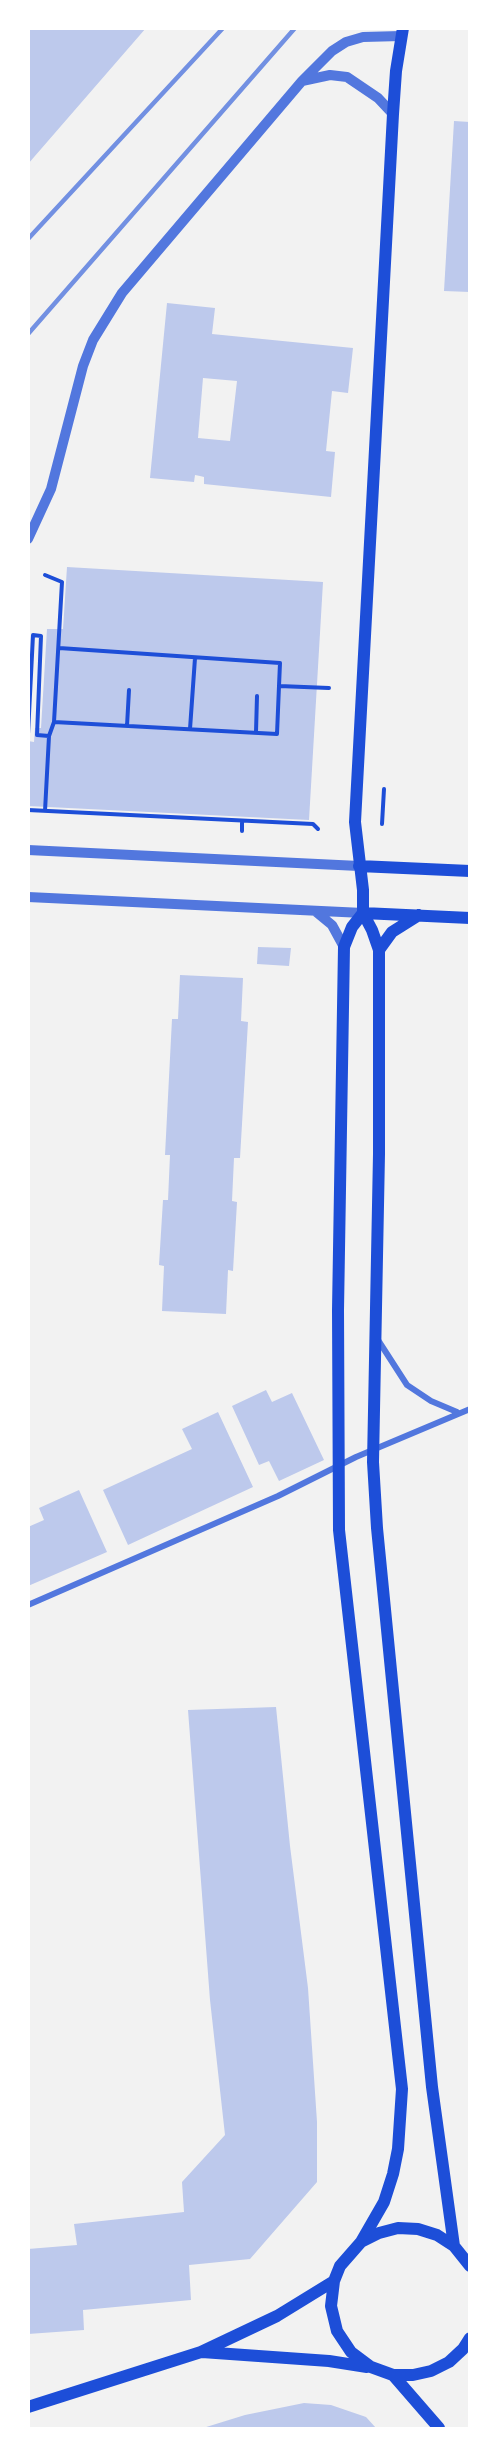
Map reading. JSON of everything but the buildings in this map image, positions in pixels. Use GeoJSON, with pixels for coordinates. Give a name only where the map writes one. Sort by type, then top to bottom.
{"type":"FeatureCollection","features":[{"type":"Feature","properties":{"kind":"main road"},"geometry":{"type":"LineString","coordinates":[[402,32],[393,114],[355,822],[363,890],[363,913],[379,950],[379,1154],[373,1456],[376,1528],[432,2087],[454,2246]]}},
{"type":"Feature","properties":{"kind":"main road"},"geometry":{"type":"LineString","coordinates":[[359,866],[470,871]]}},
{"type":"Feature","properties":{"kind":"main road"},"geometry":{"type":"LineString","coordinates":[[363,913],[470,918]]}},
{"type":"Feature","properties":{"kind":"main road"},"geometry":{"type":"LineString","coordinates":[[363,913],[352,927],[344,947],[338,1310],[339,1530],[402,2089],[398,2149],[384,2202],[362,2242],[340,2266],[334,2281],[331,2306],[337,2331],[351,2352],[371,2367]]}},
{"type":"Feature","properties":{"kind":"main road"},"geometry":{"type":"LineString","coordinates":[[379,950],[392,932],[419,915]]}},
{"type":"Feature","properties":{"kind":"main road"},"geometry":{"type":"LineString","coordinates":[[362,2242],[379,2233],[398,2228],[418,2229],[437,2235],[454,2246],[470,2266]]}},
{"type":"Feature","properties":{"kind":"main road"},"geometry":{"type":"LineString","coordinates":[[28,2407],[201,2352],[277,2316],[334,2281]]}},
{"type":"Feature","properties":{"kind":"main road"},"geometry":{"type":"LineString","coordinates":[[201,2352],[329,2361],[371,2367],[393,2375],[413,2375],[431,2371],[449,2362],[463,2349],[470,2338]]}},
{"type":"Feature","properties":{"kind":"main road"},"geometry":{"type":"LineString","coordinates":[[393,2375],[439,2428]]}},
{"type":"Feature","properties":{"kind":"street"},"geometry":{"type":"LineString","coordinates":[[28,539],[51,489],[82,366],[106,317],[148,259],[302,81],[332,51],[346,42],[363,37],[402,32]]}},
{"type":"Feature","properties":{"kind":"street"},"geometry":{"type":"LineString","coordinates":[[302,81],[330,75],[347,77],[378,98],[393,114]]}},
{"type":"Feature","properties":{"kind":"street"},"geometry":{"type":"LineString","coordinates":[[28,850],[359,866]]}},
{"type":"Feature","properties":{"kind":"street"},"geometry":{"type":"LineString","coordinates":[[28,897],[363,913]]}},
{"type":"Feature","properties":{"kind":"street"},"geometry":{"type":"LineString","coordinates":[[315,911],[332,925],[344,947]]}},
{"type":"Feature","properties":{"kind":"street"},"geometry":{"type":"LineString","coordinates":[[375,1334],[407,1385],[431,1401],[457,1413]]}},
{"type":"Feature","properties":{"kind":"street"},"geometry":{"type":"LineString","coordinates":[[28,1605],[278,1496],[339,1466],[373,1456],[457,1413],[470,1409]]}},
{"type":"Feature","properties":{"kind":"path"},"geometry":{"type":"LineString","coordinates":[[45,575],[62,582],[54,722],[49,736],[45,811]]}},
{"type":"Feature","properties":{"kind":"path"},"geometry":{"type":"LineString","coordinates":[[28,734],[33,635],[41,636],[38,735],[49,736]]}},
{"type":"Feature","properties":{"kind":"path"},"geometry":{"type":"LineString","coordinates":[[54,722],[277,734],[280,663],[59,648]]}},
{"type":"Feature","properties":{"kind":"path"},"geometry":{"type":"LineString","coordinates":[[190,729],[195,658]]}},
{"type":"Feature","properties":{"kind":"path"},"geometry":{"type":"LineString","coordinates":[[279,686],[329,688]]}},
{"type":"Feature","properties":{"kind":"path"},"geometry":{"type":"LineString","coordinates":[[127,726],[129,690]]}},
{"type":"Feature","properties":{"kind":"path"},"geometry":{"type":"LineString","coordinates":[[255,732],[257,696]]}},
{"type":"Feature","properties":{"kind":"path"},"geometry":{"type":"LineString","coordinates":[[28,810],[314,824],[318,829]]}},
{"type":"Feature","properties":{"kind":"path"},"geometry":{"type":"LineString","coordinates":[[242,821],[242,831]]}},
{"type":"Feature","properties":{"kind":"railway"},"geometry":{"type":"LineString","coordinates":[[28,239],[223,28]]}},
{"type":"Feature","properties":{"kind":"railway"},"geometry":{"type":"LineString","coordinates":[[28,334],[295,28]]}}]}
